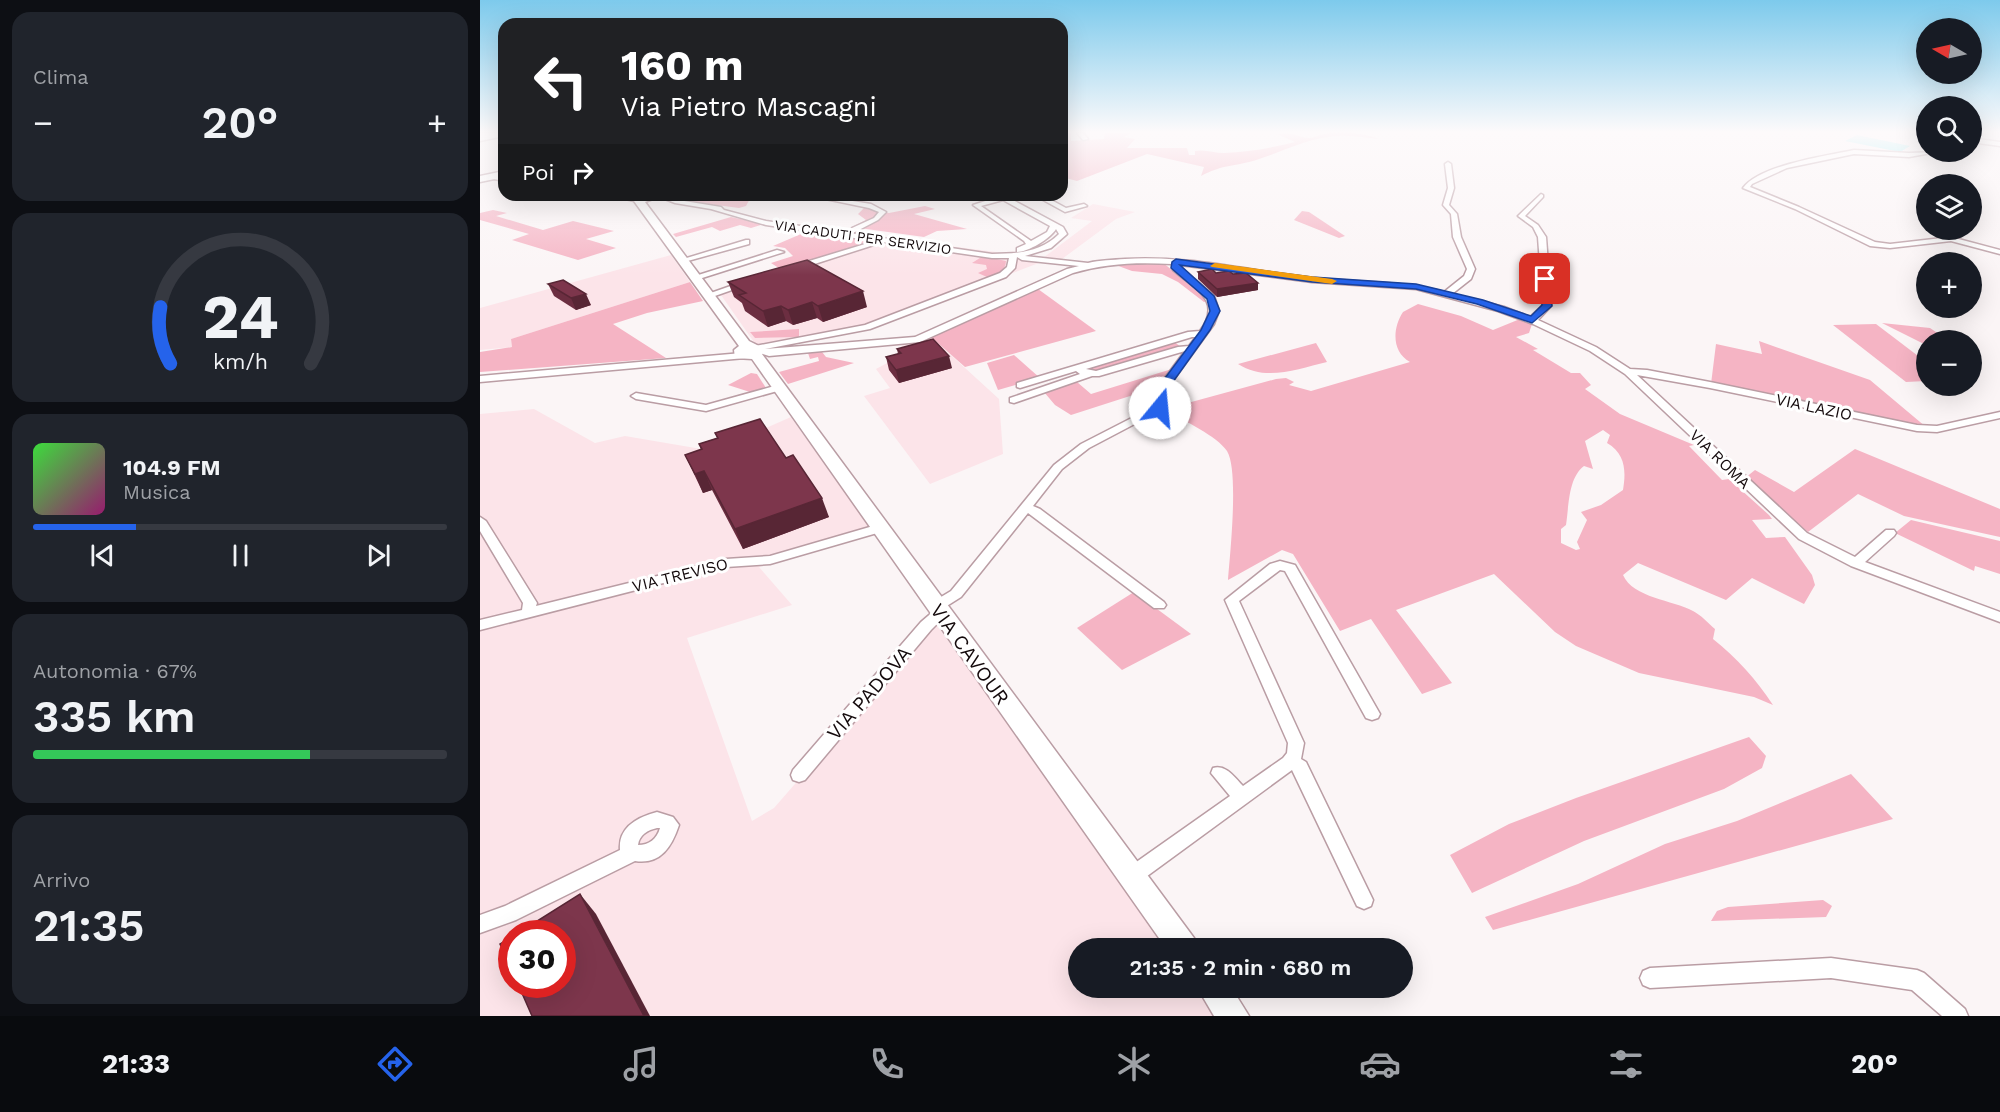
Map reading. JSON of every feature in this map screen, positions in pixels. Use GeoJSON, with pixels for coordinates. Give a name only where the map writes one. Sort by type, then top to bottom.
{"type":"FeatureCollection","features":[{"type":"Feature","properties":{"kind":"street"},"geometry":{"type":"LineString","coordinates":[[1446,294],[1468,277],[1471,269],[1457,237],[1454,214],[1446,205],[1452,186],[1451,180]]}},
{"type":"Feature","properties":{"kind":"street"},"geometry":{"type":"LineString","coordinates":[[1755,180],[1746,188],[1797,208],[1873,244],[1890,246],[1951,239],[2000,252]]}},
{"type":"Feature","properties":{"kind":"street"},"geometry":{"type":"LineString","coordinates":[[1532,320],[1547,306],[1542,239],[1536,226],[1521,216],[1541,196]]}},
{"type":"Feature","properties":{"kind":"street","name":"VIA CAVOUR"},"geometry":{"type":"LineString","coordinates":[[648,201],[684,260],[749,352],[778,388],[1177,938]]}},
{"type":"Feature","properties":{"kind":"street","name":"VIA CADUTI PER SERVIZIO"},"geometry":{"type":"LineString","coordinates":[[671,201],[1011,254],[1044,237],[1054,226]]}},
{"type":"Feature","properties":{"kind":"street","name":"VIA CADUTI PER SERVIZIO"},"geometry":{"type":"LineString","coordinates":[[844,201],[871,206],[883,212],[876,219],[855,230]]}},
{"type":"Feature","properties":{"kind":"street"},"geometry":{"type":"LineString","coordinates":[[987,201],[976,205],[1016,232],[1030,245]]}},
{"type":"Feature","properties":{"kind":"street"},"geometry":{"type":"LineString","coordinates":[[1010,201],[1063,232],[1059,239],[1016,232]]}},
{"type":"Feature","properties":{"kind":"street"},"geometry":{"type":"LineString","coordinates":[[1048,201],[1065,210],[1084,206]]}},
{"type":"Feature","properties":{"kind":"street","name":"VIA CADUTI PER SERVIZIO"},"geometry":{"type":"LineString","coordinates":[[714,208],[766,223],[884,240],[1011,254],[1040,249],[1059,239]]}},
{"type":"Feature","properties":{"kind":"street"},"geometry":{"type":"LineString","coordinates":[[793,269],[884,240]]}},
{"type":"Feature","properties":{"kind":"street"},"geometry":{"type":"LineString","coordinates":[[684,260],[746,242]]}},
{"type":"Feature","properties":{"kind":"street"},"geometry":{"type":"LineString","coordinates":[[696,277],[780,252]]}},
{"type":"Feature","properties":{"kind":"street"},"geometry":{"type":"LineString","coordinates":[[1003,274],[1011,268],[1011,254],[1086,265]]}},
{"type":"Feature","properties":{"kind":"street"},"geometry":{"type":"LineString","coordinates":[[749,352],[867,327],[1044,259]]}},
{"type":"Feature","properties":{"kind":"street","name":"VIA ROMA"},"geometry":{"type":"LineString","coordinates":[[1086,265],[1144,260],[1312,280],[1401,284],[1446,294],[1532,320],[1582,343],[1629,372],[1794,530],[1814,543],[1856,563],[2000,617]]}},
{"type":"Feature","properties":{"kind":"street"},"geometry":{"type":"LineString","coordinates":[[1020,385],[1193,348],[1214,315],[1214,302],[1176,268],[1176,262]]}},
{"type":"Feature","properties":{"kind":"street"},"geometry":{"type":"LineString","coordinates":[[480,379],[749,352],[917,340],[1086,265]]}},
{"type":"Feature","properties":{"kind":"street"},"geometry":{"type":"LineString","coordinates":[[709,296],[760,280]]}},
{"type":"Feature","properties":{"kind":"street"},"geometry":{"type":"LineString","coordinates":[[1014,400],[1086,370],[1191,334],[1203,334]]}},
{"type":"Feature","properties":{"kind":"street","name":"VIA PADOVA"},"geometry":{"type":"LineString","coordinates":[[799,775],[938,610],[956,594],[1048,477],[1069,458],[1100,437],[1160,408],[1162,390],[1193,348]]}},
{"type":"Feature","properties":{"kind":"street","name":"VIA LAZIO"},"geometry":{"type":"LineString","coordinates":[[1629,372],[1713,385],[1917,428],[1937,429],[2000,415]]}},
{"type":"Feature","properties":{"kind":"street"},"geometry":{"type":"LineString","coordinates":[[636,396],[706,408],[778,388]]}},
{"type":"Feature","properties":{"kind":"street"},"geometry":{"type":"LineString","coordinates":[[1024,507],[1036,512],[1159,605]]}},
{"type":"Feature","properties":{"kind":"street"},"geometry":{"type":"LineString","coordinates":[[480,521],[530,603],[528,613]]}},
{"type":"Feature","properties":{"kind":"street","name":"VIA TREVISO"},"geometry":{"type":"LineString","coordinates":[[480,625],[726,563],[770,560],[880,528]]}},
{"type":"Feature","properties":{"kind":"street"},"geometry":{"type":"LineString","coordinates":[[1856,563],[1890,533]]}},
{"type":"Feature","properties":{"kind":"street"},"geometry":{"type":"LineString","coordinates":[[1132,876],[1291,761],[1295,754],[1296,743],[1232,600],[1275,567],[1280,565],[1290,568],[1371,714]]}},
{"type":"Feature","properties":{"kind":"street"},"geometry":{"type":"LineString","coordinates":[[1291,761],[1300,767],[1364,900]]}},
{"type":"Feature","properties":{"kind":"street"},"geometry":{"type":"LineString","coordinates":[[1219,773],[1242,796]]}},
{"type":"Feature","properties":{"kind":"street"},"geometry":{"type":"LineString","coordinates":[[480,924],[509,914],[633,852]]}},
{"type":"Feature","properties":{"kind":"street"},"geometry":{"type":"LineString","coordinates":[[1650,978],[1831,968],[1917,980],[1958,1016]]}},
{"type":"Feature","properties":{"kind":"shaded area"},"geometry":{"type":"Polygon","coordinates":[[[686,201],[749,201],[746,206],[739,208],[686,201]]]}},
{"type":"Feature","properties":{"kind":"shaded area"},"geometry":{"type":"Polygon","coordinates":[[[1093,204],[1135,212],[1116,219],[1062,259],[1049,259],[867,329],[813,340],[756,345],[721,295],[894,239],[1043,258],[1092,221],[1071,218],[1093,204]]]}},
{"type":"Feature","properties":{"kind":"shaded area"},"geometry":{"type":"Polygon","coordinates":[[[925,206],[935,209],[914,214],[967,229],[937,231],[924,237],[852,227],[866,220],[858,214],[864,208],[889,213],[925,206]]]}},
{"type":"Feature","properties":{"kind":"shaded area"},"geometry":{"type":"Polygon","coordinates":[[[493,210],[507,213],[496,216],[543,230],[573,221],[614,231],[586,239],[616,248],[578,260],[512,240],[529,234],[480,220],[480,213],[493,210]]]}},
{"type":"Feature","properties":{"kind":"shaded area"},"geometry":{"type":"Polygon","coordinates":[[[1302,211],[1309,212],[1345,236],[1339,238],[1294,220],[1302,211]]]}},
{"type":"Feature","properties":{"kind":"shaded area"},"geometry":{"type":"Polygon","coordinates":[[[731,217],[764,224],[751,228],[740,225],[720,231],[712,227],[676,237],[673,234],[731,217]]]}},
{"type":"Feature","properties":{"kind":"shaded area"},"geometry":{"type":"Polygon","coordinates":[[[808,231],[870,241],[782,270],[771,263],[793,256],[785,248],[773,246],[808,231]]]}},
{"type":"Feature","properties":{"kind":"shaded area"},"geometry":{"type":"Polygon","coordinates":[[[671,255],[690,282],[511,339],[512,347],[480,350],[480,308],[671,255]]]}},
{"type":"Feature","properties":{"kind":"shaded area"},"geometry":{"type":"Polygon","coordinates":[[[983,256],[1006,261],[1004,268],[997,274],[987,277],[978,273],[987,269],[986,265],[972,263],[983,256]]]}},
{"type":"Feature","properties":{"kind":"shaded area"},"geometry":{"type":"Polygon","coordinates":[[[1161,262],[1209,301],[1204,302],[1178,282],[1162,274],[1132,271],[1113,264],[1161,262]]]}},
{"type":"Feature","properties":{"kind":"shaded area"},"geometry":{"type":"Polygon","coordinates":[[[690,282],[703,301],[647,313],[613,324],[666,358],[480,372],[480,352],[512,347],[511,339],[690,282]]]}},
{"type":"Feature","properties":{"kind":"shaded area"},"geometry":{"type":"Polygon","coordinates":[[[1038,289],[1096,331],[965,367],[931,337],[1038,289]]]}},
{"type":"Feature","properties":{"kind":"shaded area"},"geometry":{"type":"Polygon","coordinates":[[[1418,304],[1461,316],[1493,330],[1520,319],[1532,324],[1529,333],[1516,337],[1538,349],[1533,350],[1571,373],[1580,373],[1591,385],[1585,389],[1620,414],[1694,445],[1689,446],[1722,480],[1729,479],[1769,515],[1772,519],[1752,520],[1766,538],[1785,537],[1812,575],[1815,585],[1804,604],[1752,578],[1726,600],[1638,563],[1623,575],[1628,583],[1644,594],[1685,607],[1702,617],[1715,629],[1713,639],[1746,669],[1773,705],[1754,697],[1639,673],[1576,646],[1555,632],[1494,574],[1396,610],[1452,683],[1422,694],[1371,619],[1340,631],[1293,554],[1282,550],[1228,580],[1233,513],[1231,461],[1227,451],[1216,440],[1169,412],[1173,407],[1276,379],[1286,378],[1294,382],[1289,385],[1311,391],[1410,362],[1400,352],[1396,340],[1397,326],[1403,312],[1418,304]],[[1603,430],[1585,441],[1593,469],[1584,466],[1575,478],[1570,493],[1566,525],[1561,529],[1561,543],[1576,550],[1580,549],[1577,542],[1587,520],[1581,512],[1601,505],[1623,490],[1623,464],[1618,452],[1607,443],[1610,435],[1603,430]]]}},
{"type":"Feature","properties":{"kind":"shaded area"},"geometry":{"type":"Polygon","coordinates":[[[1882,323],[1933,330],[1916,330],[1916,340],[1882,323]]]}},
{"type":"Feature","properties":{"kind":"shaded area"},"geometry":{"type":"Polygon","coordinates":[[[1876,324],[1916,354],[1916,382],[1906,382],[1833,325],[1876,324]]]}},
{"type":"Feature","properties":{"kind":"shaded area"},"geometry":{"type":"Polygon","coordinates":[[[799,329],[799,337],[755,338],[750,332],[799,329]]]}},
{"type":"Feature","properties":{"kind":"shaded area"},"geometry":{"type":"Polygon","coordinates":[[[931,337],[999,399],[1003,454],[930,484],[864,396],[890,388],[876,369],[902,355],[901,346],[931,337]]]}},
{"type":"Feature","properties":{"kind":"shaded area"},"geometry":{"type":"Polygon","coordinates":[[[1173,341],[1181,347],[1099,372],[1090,373],[1085,369],[1173,341]]]}},
{"type":"Feature","properties":{"kind":"shaded area"},"geometry":{"type":"Polygon","coordinates":[[[1759,341],[1870,380],[1926,427],[1711,384],[1716,344],[1762,354],[1759,341]]]}},
{"type":"Feature","properties":{"kind":"shaded area"},"geometry":{"type":"Polygon","coordinates":[[[1316,343],[1327,362],[1271,373],[1249,369],[1238,364],[1316,343]]]}},
{"type":"Feature","properties":{"kind":"shaded area"},"geometry":{"type":"Polygon","coordinates":[[[822,352],[826,357],[854,363],[788,384],[779,372],[819,361],[818,357],[810,359],[808,353],[822,352]]]}},
{"type":"Feature","properties":{"kind":"shaded area"},"geometry":{"type":"Polygon","coordinates":[[[1014,355],[1040,378],[998,390],[987,363],[1014,355]]]}},
{"type":"Feature","properties":{"kind":"shaded area"},"geometry":{"type":"Polygon","coordinates":[[[1175,368],[1158,387],[1071,415],[1055,405],[1044,392],[1077,382],[1091,394],[1175,368]]]}},
{"type":"Feature","properties":{"kind":"shaded area"},"geometry":{"type":"Polygon","coordinates":[[[751,373],[757,374],[766,388],[750,392],[728,385],[751,373]]]}},
{"type":"Feature","properties":{"kind":"shaded area"},"geometry":{"type":"Polygon","coordinates":[[[534,409],[595,443],[625,436],[713,451],[791,417],[874,533],[759,567],[792,605],[687,638],[752,821],[774,808],[935,623],[1167,938],[1068,938],[1068,998],[1209,998],[1222,1016],[480,1016],[480,414],[534,409]]]}},
{"type":"Feature","properties":{"kind":"shaded area"},"geometry":{"type":"Polygon","coordinates":[[[1855,449],[2000,509],[2000,537],[1904,516],[1858,494],[1808,532],[1745,478],[1755,470],[1794,492],[1855,449]]]}},
{"type":"Feature","properties":{"kind":"shaded area"},"geometry":{"type":"Polygon","coordinates":[[[1911,520],[2000,541],[2000,574],[1975,566],[1974,571],[1895,533],[1911,520]]]}},
{"type":"Feature","properties":{"kind":"shaded area"},"geometry":{"type":"Polygon","coordinates":[[[1134,592],[1191,634],[1122,670],[1077,628],[1134,592]]]}},
{"type":"Feature","properties":{"kind":"shaded area"},"geometry":{"type":"Polygon","coordinates":[[[1749,737],[1766,756],[1762,768],[1724,789],[1584,841],[1472,893],[1450,855],[1509,824],[1749,737]]]}},
{"type":"Feature","properties":{"kind":"shaded area"},"geometry":{"type":"Polygon","coordinates":[[[1851,774],[1893,819],[1493,930],[1485,917],[1578,884],[1665,844],[1737,821],[1851,774]]]}},
{"type":"Feature","properties":{"kind":"shaded area"},"geometry":{"type":"Polygon","coordinates":[[[1823,900],[1832,906],[1826,917],[1711,921],[1717,911],[1728,907],[1823,900]]]}},
{"type":"Feature","properties":{"kind":"building"},"geometry":{"type":"Polygon","coordinates":[[[807,260],[863,291],[818,306],[812,302],[788,310],[781,306],[763,311],[739,295],[746,293],[728,282],[807,260]]]}},
{"type":"Feature","properties":{"kind":"building"},"geometry":{"type":"Polygon","coordinates":[[[1212,269],[1216,273],[1229,271],[1233,274],[1246,273],[1258,283],[1217,289],[1198,272],[1212,269]]]}},
{"type":"Feature","properties":{"kind":"building"},"geometry":{"type":"Polygon","coordinates":[[[563,280],[586,294],[571,298],[548,284],[563,280]]]}},
{"type":"Feature","properties":{"kind":"building"},"geometry":{"type":"Polygon","coordinates":[[[933,339],[949,356],[896,370],[886,357],[901,353],[897,349],[933,339]]]}},
{"type":"Feature","properties":{"kind":"building"},"geometry":{"type":"Polygon","coordinates":[[[760,419],[786,458],[793,455],[822,498],[735,529],[704,471],[695,474],[685,455],[702,449],[699,444],[718,438],[715,433],[760,419]]]}},
{"type":"Feature","properties":{"kind":"building"},"geometry":{"type":"Polygon","coordinates":[[[580,894],[644,1016],[532,1016],[524,998],[576,998],[576,920],[539,920],[580,894]]]}},
{"type":"Feature","properties":{"kind":"slow traffic"},"geometry":{"type":"LineString","coordinates":[[1215,266],[1332,281]]}},
{"type":"Feature","properties":{"kind":"route"},"geometry":{"type":"LineString","coordinates":[[1160,408],[1164,386],[1213,319],[1215,311],[1211,298],[1176,268],[1174,265],[1176,262],[1237,268],[1312,280],[1392,283],[1480,302],[1532,320],[1539,316],[1547,306],[1545,279]]}}]}
